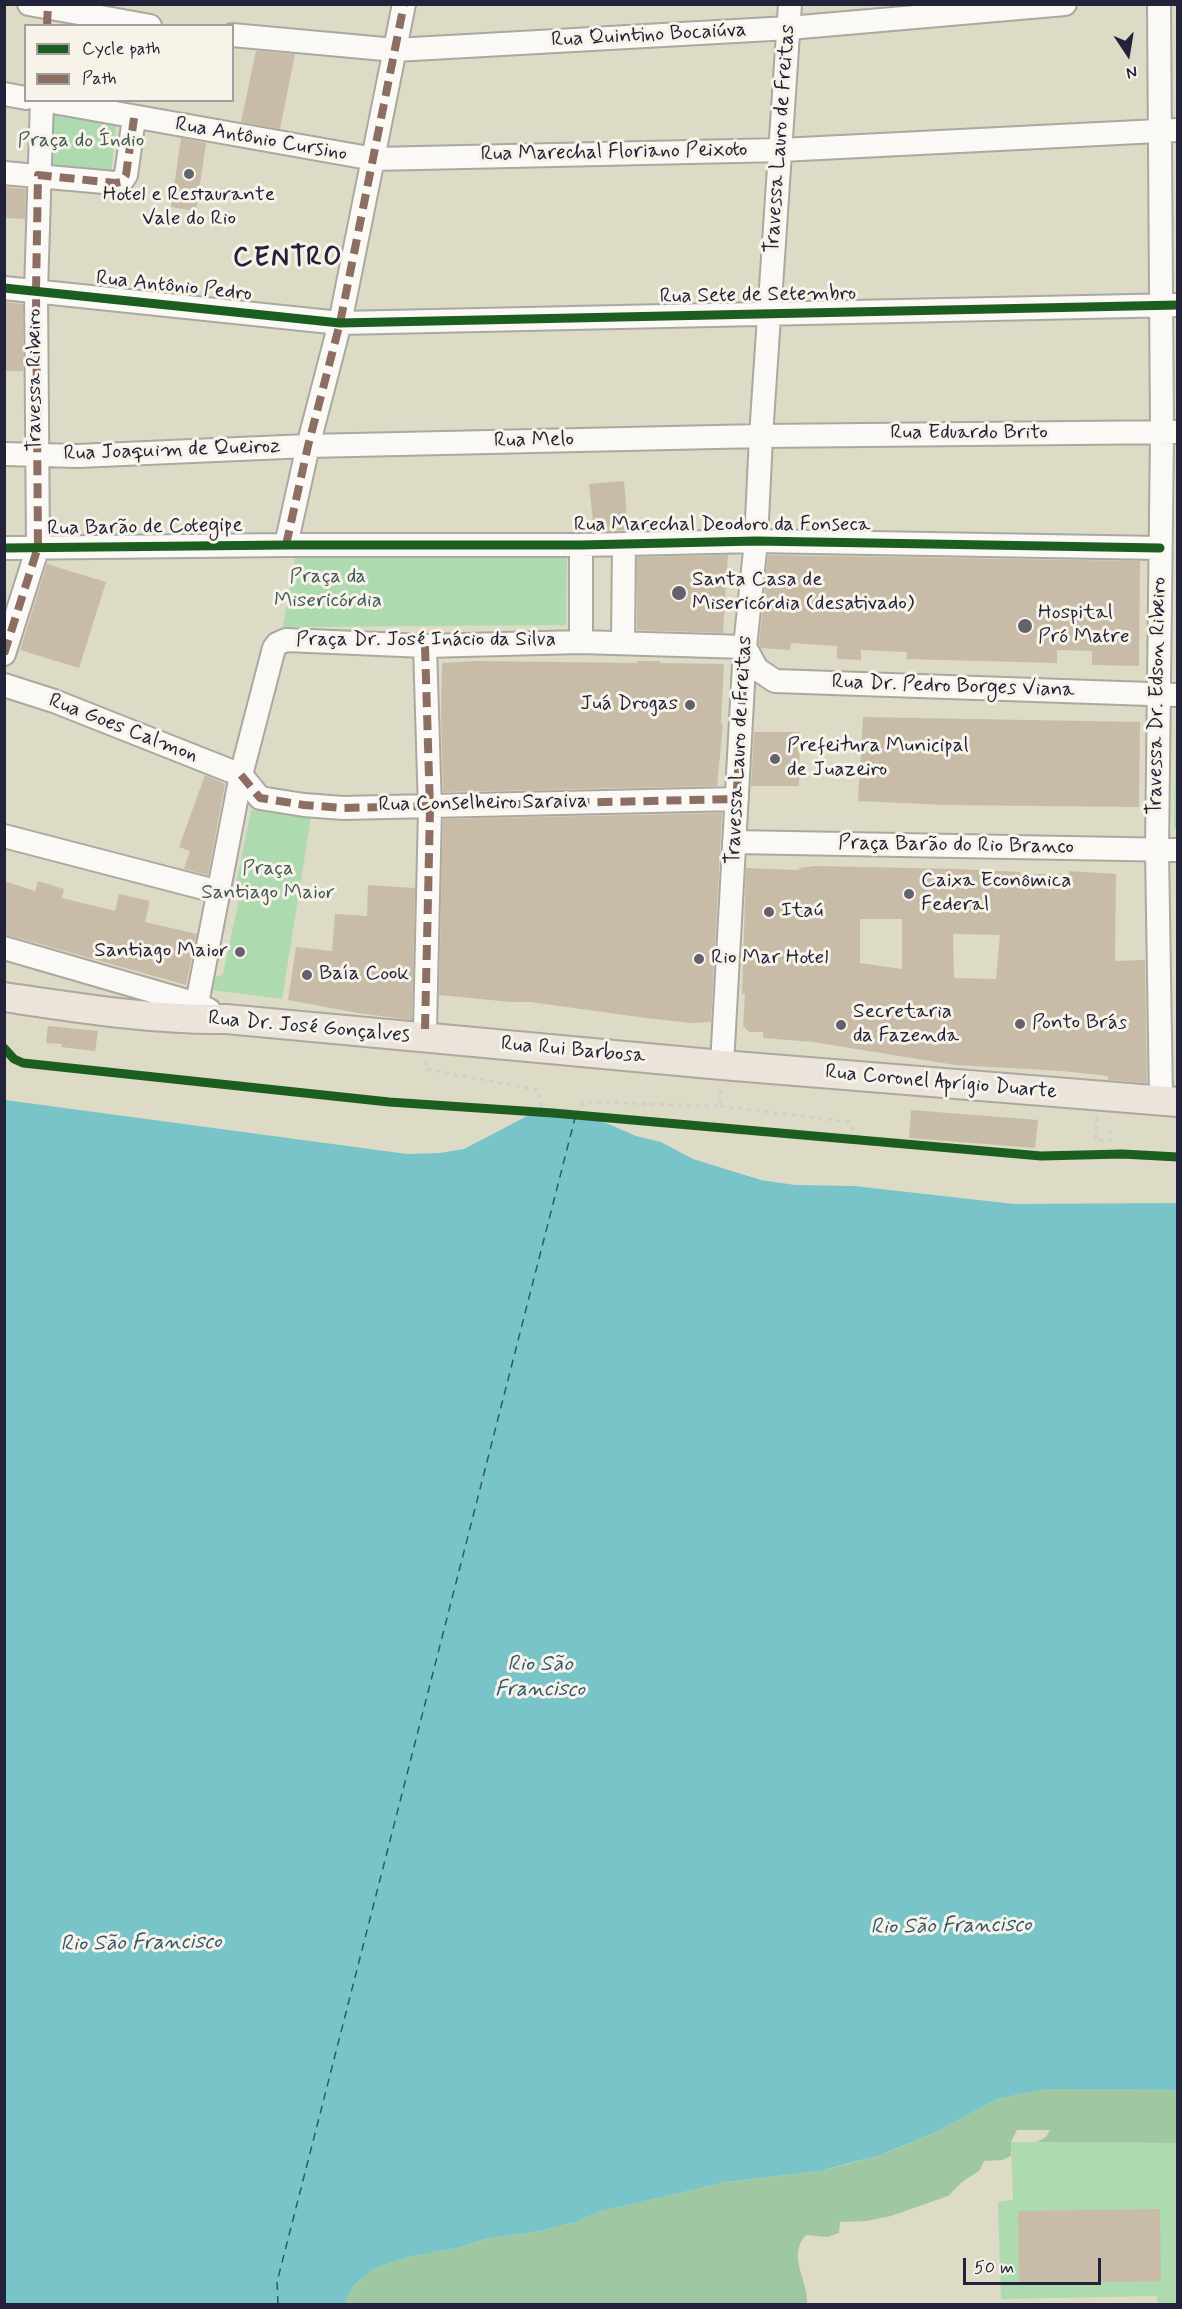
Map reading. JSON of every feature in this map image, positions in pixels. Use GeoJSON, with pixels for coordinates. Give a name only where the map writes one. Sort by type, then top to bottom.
{"type":"FeatureCollection","features":[{"type":"Feature","properties":{"kind":"main road","name":"Rua Dr. José Gonçalves"},"geometry":{"type":"LineString","coordinates":[[4,997],[105,1011],[195,1012],[226,1019],[425,1033]]}},
{"type":"Feature","properties":{"kind":"main road","name":"Rua Rui Barbosa"},"geometry":{"type":"LineString","coordinates":[[425,1033],[722,1065]]}},
{"type":"Feature","properties":{"kind":"main road","name":"Rua Coronel Aprígio Duarte"},"geometry":{"type":"LineString","coordinates":[[722,1065],[1169,1101]]}},
{"type":"Feature","properties":{"kind":"street"},"geometry":{"type":"LineString","coordinates":[[286,545],[308,446],[340,323],[404,4]]}},
{"type":"Feature","properties":{"kind":"street","name":"Travessa Lauro de Freitas"},"geometry":{"type":"LineString","coordinates":[[722,1065],[745,647],[756,541],[790,4]]}},
{"type":"Feature","properties":{"kind":"street","name":"Rua Quintino Bocaiúva"},"geometry":{"type":"LineString","coordinates":[[234,35],[395,50],[789,28],[1065,4]]}},
{"type":"Feature","properties":{"kind":"street","name":"Travessa Dr. Edson Ribeiro"},"geometry":{"type":"LineString","coordinates":[[1159,4],[1169,130],[1170,433],[1160,548],[1168,695],[1169,1101]]}},
{"type":"Feature","properties":{"kind":"street"},"geometry":{"type":"LineString","coordinates":[[43,10],[137,24]]}},
{"type":"Feature","properties":{"kind":"street"},"geometry":{"type":"LineString","coordinates":[[4,94],[24,98]]}},
{"type":"Feature","properties":{"kind":"street","name":"Travessa Ribeiro"},"geometry":{"type":"LineString","coordinates":[[4,654],[38,548],[36,291],[42,102]]}},
{"type":"Feature","properties":{"kind":"street","name":"Rua Antônio Cursino"},"geometry":{"type":"LineString","coordinates":[[52,102],[374,159]]}},
{"type":"Feature","properties":{"kind":"street"},"geometry":{"type":"LineString","coordinates":[[4,173],[121,182],[126,175],[134,118]]}},
{"type":"Feature","properties":{"kind":"street","name":"Rua Marechal Floriano Peixoto"},"geometry":{"type":"LineString","coordinates":[[374,159],[780,150],[1169,130]]}},
{"type":"Feature","properties":{"kind":"street","name":"Rua Antônio Pedro"},"geometry":{"type":"LineString","coordinates":[[4,288],[340,323]]}},
{"type":"Feature","properties":{"kind":"street","name":"Rua Sete de Setembro"},"geometry":{"type":"LineString","coordinates":[[340,323],[1169,306]]}},
{"type":"Feature","properties":{"kind":"street","name":"Rua Eduardo Brito"},"geometry":{"type":"LineString","coordinates":[[761,436],[1170,433]]}},
{"type":"Feature","properties":{"kind":"street","name":"Rua Melo"},"geometry":{"type":"LineString","coordinates":[[308,446],[761,436]]}},
{"type":"Feature","properties":{"kind":"street","name":"Rua Joaquim de Queiroz"},"geometry":{"type":"LineString","coordinates":[[4,454],[78,456],[308,446]]}},
{"type":"Feature","properties":{"kind":"street","name":"Rua Marechal Deodoro da Fonseca"},"geometry":{"type":"LineString","coordinates":[[286,545],[581,545],[756,541],[1160,548]]}},
{"type":"Feature","properties":{"kind":"street"},"geometry":{"type":"LineString","coordinates":[[623,643],[624,544]]}},
{"type":"Feature","properties":{"kind":"street","name":"Rua Barão de Cotegipe"},"geometry":{"type":"LineString","coordinates":[[4,548],[286,545]]}},
{"type":"Feature","properties":{"kind":"street","name":"Praça Dr. José Inácio da Silva"},"geometry":{"type":"LineString","coordinates":[[580,642],[581,545]]}},
{"type":"Feature","properties":{"kind":"street","name":"Praça Dr. José Inácio da Silva"},"geometry":{"type":"LineString","coordinates":[[241,775],[274,648],[286,640],[425,646],[580,642],[745,647]]}},
{"type":"Feature","properties":{"kind":"street"},"geometry":{"type":"LineString","coordinates":[[425,646],[430,804],[425,1033]]}},
{"type":"Feature","properties":{"kind":"street","name":"Rua Dr. Pedro Borges Viana"},"geometry":{"type":"LineString","coordinates":[[745,647],[757,669],[775,681],[1168,695]]}},
{"type":"Feature","properties":{"kind":"street","name":"Rua Goes Calmon"},"geometry":{"type":"LineString","coordinates":[[4,685],[54,701],[241,775]]}},
{"type":"Feature","properties":{"kind":"street"},"geometry":{"type":"LineString","coordinates":[[4,948],[195,1012],[241,775]]}},
{"type":"Feature","properties":{"kind":"street","name":"Rua Conselheiro Saraiva"},"geometry":{"type":"LineString","coordinates":[[241,775],[261,798],[343,808],[430,804],[737,799]]}},
{"type":"Feature","properties":{"kind":"street"},"geometry":{"type":"LineString","coordinates":[[4,836],[219,892]]}},
{"type":"Feature","properties":{"kind":"street","name":"Praça Barão do Rio Branco"},"geometry":{"type":"LineString","coordinates":[[734,842],[1167,850]]}},
{"type":"Feature","properties":{"kind":"path"},"geometry":{"type":"LineString","coordinates":[[425,1033],[426,1069],[538,1090],[543,1113]]}},
{"type":"Feature","properties":{"kind":"path"},"geometry":{"type":"LineString","coordinates":[[720,1106],[722,1065]]}},
{"type":"Feature","properties":{"kind":"path"},"geometry":{"type":"LineString","coordinates":[[564,1115],[581,1115],[584,1102],[720,1106],[849,1122],[858,1139]]}},
{"type":"Feature","properties":{"kind":"path"},"geometry":{"type":"LineString","coordinates":[[531,1112],[553,1113]]}},
{"type":"Feature","properties":{"kind":"path"},"geometry":{"type":"LineString","coordinates":[[1097,1115],[1095,1140],[1110,1141],[1111,1132],[1105,1132]]}},
{"type":"Feature","properties":{"kind":"path"},"geometry":{"type":"LineString","coordinates":[[847,1138],[869,1140]]}},
{"type":"Feature","properties":{"kind":"green space","name":"Praça do Índio"},"geometry":{"type":"Polygon","coordinates":[[[45,106],[117,115],[111,175],[42,171],[45,106]]]}},
{"type":"Feature","properties":{"kind":"green space","name":"Praça da Misericórdia"},"geometry":{"type":"Polygon","coordinates":[[[296,553],[567,556],[566,625],[293,627],[282,632],[296,553]]]}},
{"type":"Feature","properties":{"kind":"green space"},"geometry":{"type":"Polygon","coordinates":[[[1176,724],[1178,724],[1177,828],[1174,828],[1176,724]]]}},
{"type":"Feature","properties":{"kind":"green space","name":"Praça Santiago Maior"},"geometry":{"type":"Polygon","coordinates":[[[251,810],[311,817],[282,999],[211,990],[212,979],[223,974],[239,900],[236,885],[251,810]]]}},
{"type":"Feature","properties":{"kind":"green space"},"geometry":{"type":"Polygon","coordinates":[[[1047,2089],[1177,2090],[1177,2143],[1037,2142],[1046,2137],[1050,2130],[1017,2130],[1011,2142],[1011,2156],[1002,2160],[984,2161],[980,2170],[962,2182],[948,2196],[891,2216],[866,2221],[840,2222],[839,2233],[827,2237],[806,2235],[800,2243],[798,2260],[807,2295],[807,2304],[347,2304],[346,2299],[354,2285],[375,2268],[408,2257],[457,2248],[485,2239],[540,2231],[576,2222],[598,2212],[726,2182],[820,2171],[878,2156],[936,2132],[997,2099],[1047,2089]]]}},
{"type":"Feature","properties":{"kind":"green space"},"geometry":{"type":"Polygon","coordinates":[[[1011,2142],[1177,2143],[1177,2304],[1158,2304],[1157,2296],[1001,2299],[998,2202],[1013,2200],[1011,2142]]]}},
{"type":"Feature","properties":{"kind":"water","name":"Rio São Francisco"},"geometry":{"type":"Polygon","coordinates":[[[5,1100],[407,1154],[440,1153],[464,1149],[529,1115],[576,1114],[606,1123],[636,1136],[661,1142],[693,1159],[761,1180],[795,1185],[854,1186],[1014,1204],[1177,1203],[1177,2090],[1047,2089],[997,2099],[936,2132],[878,2156],[820,2171],[726,2182],[598,2212],[576,2222],[540,2231],[485,2239],[457,2248],[408,2257],[375,2268],[354,2285],[346,2299],[347,2304],[5,2304],[5,1100]]]}},
{"type":"Feature","properties":{"kind":"building"},"geometry":{"type":"Polygon","coordinates":[[[256,51],[295,54],[280,129],[241,122],[256,51]]]}},
{"type":"Feature","properties":{"kind":"building","name":"Hotel e Restaurante Vale do Rio"},"geometry":{"type":"Polygon","coordinates":[[[181,138],[206,143],[196,211],[171,207],[181,138]]]}},
{"type":"Feature","properties":{"kind":"building"},"geometry":{"type":"Polygon","coordinates":[[[4,187],[26,189],[25,219],[4,218],[4,187]]]}},
{"type":"Feature","properties":{"kind":"building"},"geometry":{"type":"Polygon","coordinates":[[[4,302],[23,304],[23,371],[4,371],[4,302]]]}},
{"type":"Feature","properties":{"kind":"building"},"geometry":{"type":"Polygon","coordinates":[[[624,481],[628,530],[594,531],[589,484],[624,481]]]}},
{"type":"Feature","properties":{"kind":"building","name":"Santa Casa de Misericórdia (desativado)"},"geometry":{"type":"Polygon","coordinates":[[[728,555],[723,633],[637,630],[637,557],[728,555]]]}},
{"type":"Feature","properties":{"kind":"building"},"geometry":{"type":"Polygon","coordinates":[[[768,555],[1140,561],[1139,666],[1092,665],[1092,651],[1057,650],[1057,663],[906,659],[907,652],[861,650],[861,660],[837,659],[837,646],[791,643],[790,650],[761,648],[759,644],[768,555]]]}},
{"type":"Feature","properties":{"kind":"building"},"geometry":{"type":"Polygon","coordinates":[[[47,564],[106,582],[79,668],[20,650],[47,564]]]}},
{"type":"Feature","properties":{"kind":"building"},"geometry":{"type":"Polygon","coordinates":[[[477,661],[637,663],[637,661],[660,661],[660,663],[724,664],[721,723],[723,724],[717,786],[443,792],[442,663],[477,661]]]}},
{"type":"Feature","properties":{"kind":"building"},"geometry":{"type":"Polygon","coordinates":[[[863,717],[1140,722],[1139,807],[947,805],[858,801],[863,717]]]}},
{"type":"Feature","properties":{"kind":"building","name":"Prefeitura Municipal de Juazeiro"},"geometry":{"type":"Polygon","coordinates":[[[754,732],[800,732],[799,786],[751,786],[754,732]]]}},
{"type":"Feature","properties":{"kind":"building"},"geometry":{"type":"Polygon","coordinates":[[[205,775],[225,784],[208,875],[184,869],[190,851],[179,847],[205,775]]]}},
{"type":"Feature","properties":{"kind":"building"},"geometry":{"type":"Polygon","coordinates":[[[722,813],[711,1022],[692,1023],[530,1002],[439,995],[443,819],[722,813]]]}},
{"type":"Feature","properties":{"kind":"building"},"geometry":{"type":"Polygon","coordinates":[[[815,866],[957,869],[1020,872],[1020,874],[1069,874],[1069,871],[1116,874],[1115,961],[1145,960],[1147,1083],[1108,1080],[1108,1076],[1062,1071],[955,1065],[813,1042],[763,1038],[763,1032],[749,1032],[743,1026],[745,994],[742,994],[746,868],[799,870],[799,868],[815,866]],[[860,919],[860,963],[902,969],[902,919],[860,919]],[[953,934],[954,978],[996,979],[1000,935],[953,934]]]}},
{"type":"Feature","properties":{"kind":"building"},"geometry":{"type":"Polygon","coordinates":[[[4,881],[35,891],[38,881],[64,889],[62,898],[115,911],[119,894],[150,901],[145,922],[197,934],[186,985],[4,934],[4,881]]]}},
{"type":"Feature","properties":{"kind":"building"},"geometry":{"type":"Polygon","coordinates":[[[368,885],[415,888],[412,1020],[288,1000],[296,947],[332,951],[335,914],[367,916],[368,885]]]}},
{"type":"Feature","properties":{"kind":"building"},"geometry":{"type":"Polygon","coordinates":[[[48,1026],[98,1031],[95,1051],[46,1043],[48,1026]]]}},
{"type":"Feature","properties":{"kind":"building"},"geometry":{"type":"Polygon","coordinates":[[[911,1110],[1038,1120],[1035,1148],[909,1138],[911,1110]]]}},
{"type":"Feature","properties":{"kind":"building"},"geometry":{"type":"Polygon","coordinates":[[[1160,2209],[1161,2281],[1019,2283],[1018,2211],[1160,2209]]]}},
{"type":"Feature","properties":{"kind":"ferry route"},"geometry":{"type":"LineString","coordinates":[[278,2304],[277,2282],[576,1114]]}},
{"type":"Feature","properties":{"kind":"marked path"},"geometry":{"type":"LineString","coordinates":[[47,24],[48,4]]}},
{"type":"Feature","properties":{"kind":"marked path"},"geometry":{"type":"LineString","coordinates":[[286,545],[308,446],[340,323],[404,4]]}},
{"type":"Feature","properties":{"kind":"marked path"},"geometry":{"type":"LineString","coordinates":[[4,654],[38,547],[36,291],[38,175],[121,182],[126,175],[134,118]]}},
{"type":"Feature","properties":{"kind":"marked path"},"geometry":{"type":"LineString","coordinates":[[425,646],[430,810],[425,1029]]}},
{"type":"Feature","properties":{"kind":"marked path"},"geometry":{"type":"LineString","coordinates":[[734,842],[745,647]]}},
{"type":"Feature","properties":{"kind":"marked path"},"geometry":{"type":"LineString","coordinates":[[241,775],[260,798],[343,808],[737,799]]}},
{"type":"Feature","properties":{"kind":"cycle path"},"geometry":{"type":"LineString","coordinates":[[4,288],[340,323],[1178,305]]}},
{"type":"Feature","properties":{"kind":"cycle path"},"geometry":{"type":"LineString","coordinates":[[4,548],[581,545],[756,541],[1160,548]]}},
{"type":"Feature","properties":{"kind":"cycle path"},"geometry":{"type":"LineString","coordinates":[[4,1048],[14,1059],[23,1063],[389,1102],[553,1113],[1041,1156],[1122,1154],[1178,1157]]}},
{"type":"Feature","properties":{"kind":"place","name":"Hotel e Restaurante Vale do Rio"},"geometry":{"type":"Point","coordinates":[189,174]}},
{"type":"Feature","properties":{"kind":"place","name":"Santa Casa de Misericórdia (desativado)"},"geometry":{"type":"Point","coordinates":[679,593]}},
{"type":"Feature","properties":{"kind":"place","name":"Hospital Pró Matre"},"geometry":{"type":"Point","coordinates":[1025,626]}},
{"type":"Feature","properties":{"kind":"place","name":"Juá Drogas"},"geometry":{"type":"Point","coordinates":[690,705]}},
{"type":"Feature","properties":{"kind":"place","name":"Prefeitura Municipal de Juazeiro"},"geometry":{"type":"Point","coordinates":[775,759]}},
{"type":"Feature","properties":{"kind":"place","name":"Caixa Econômica Federal"},"geometry":{"type":"Point","coordinates":[909,894]}},
{"type":"Feature","properties":{"kind":"place","name":"Itaú"},"geometry":{"type":"Point","coordinates":[769,912]}},
{"type":"Feature","properties":{"kind":"place","name":"Santiago Maior"},"geometry":{"type":"Point","coordinates":[240,952]}},
{"type":"Feature","properties":{"kind":"place","name":"Rio Mar Hotel"},"geometry":{"type":"Point","coordinates":[699,959]}},
{"type":"Feature","properties":{"kind":"place","name":"Baía Cook"},"geometry":{"type":"Point","coordinates":[307,975]}},
{"type":"Feature","properties":{"kind":"place","name":"Ponto Brás"},"geometry":{"type":"Point","coordinates":[1020,1024]}},
{"type":"Feature","properties":{"kind":"place","name":"Secretaria da Fazenda"},"geometry":{"type":"Point","coordinates":[841,1025]}},
{"type":"Feature","properties":{"kind":"district","name":"CENTRO"},"geometry":{"type":"Point","coordinates":[288,259]}}]}
